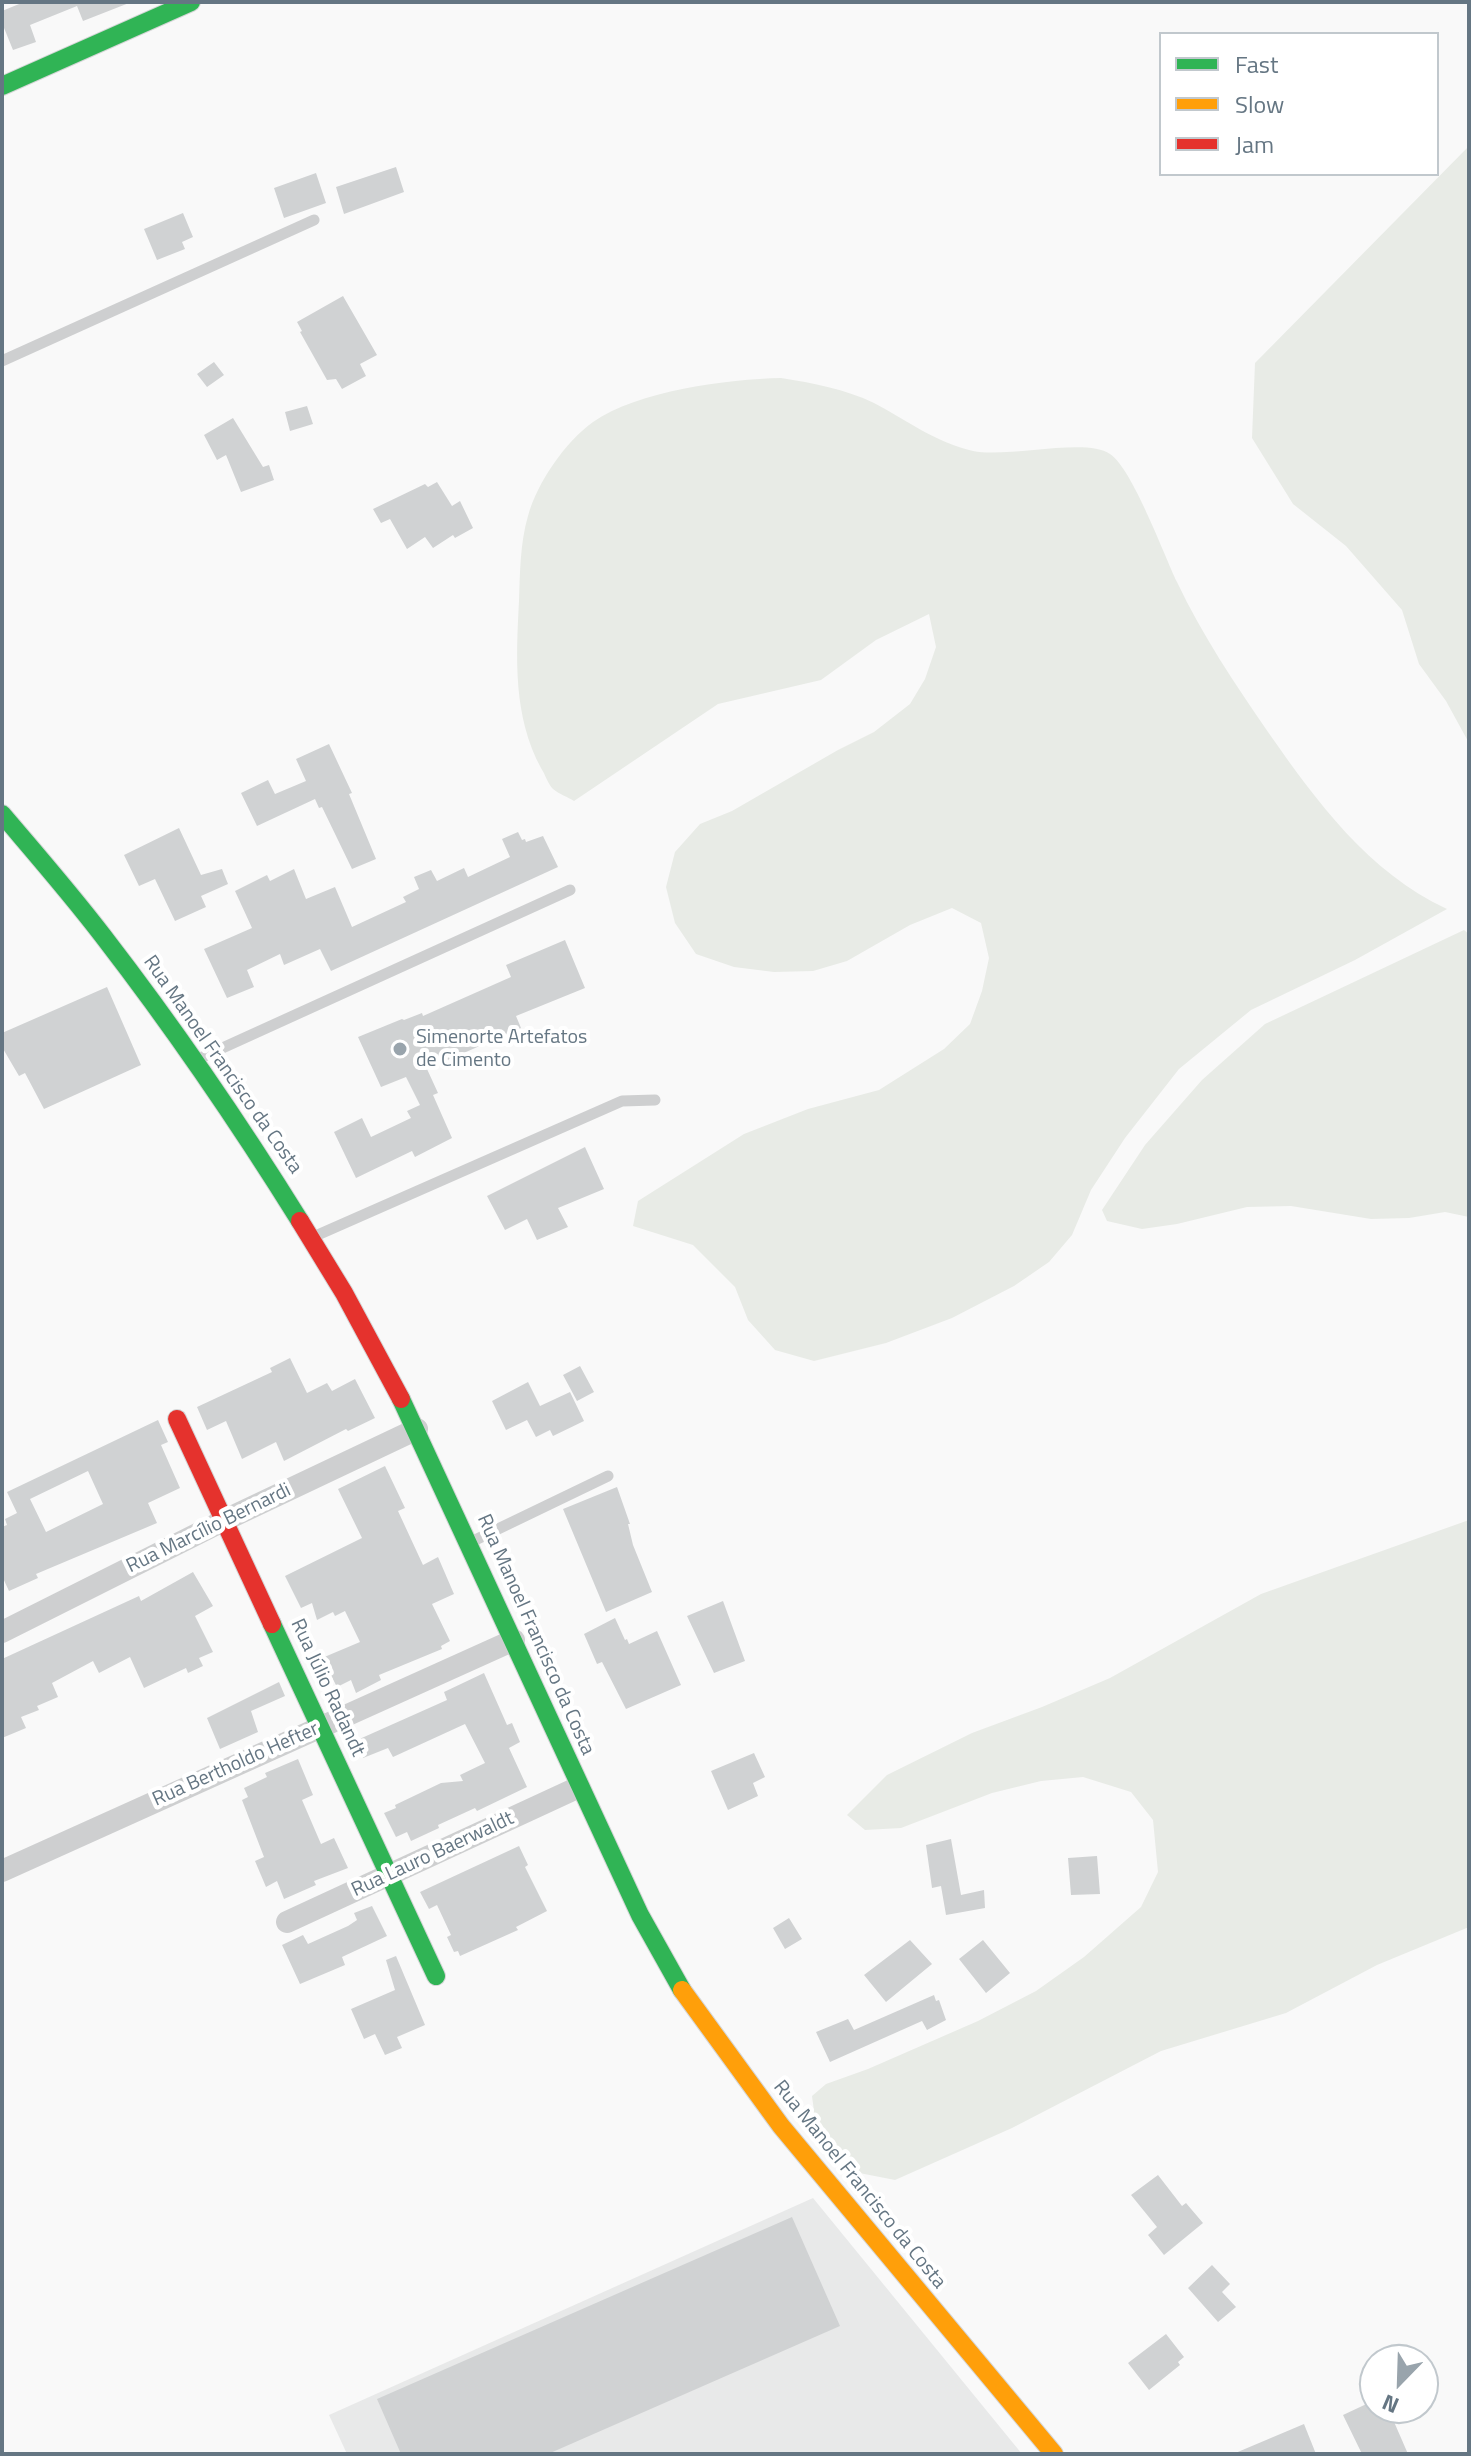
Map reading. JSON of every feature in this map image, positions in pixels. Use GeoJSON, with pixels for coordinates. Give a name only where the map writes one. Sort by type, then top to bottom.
{"type":"FeatureCollection","features":[{"type":"Feature","properties":{"kind":"main road"},"geometry":{"type":"LineString","coordinates":[[2,86],[191,2]]}},
{"type":"Feature","properties":{"kind":"main road","name":"Rua Manoel Francisco da Costa"},"geometry":{"type":"LineString","coordinates":[[2,814],[102,934],[195,1060],[312,1237],[417,1429],[579,1787],[666,1964],[715,2039],[781,2126],[1054,2454]]}},
{"type":"Feature","properties":{"kind":"main road","name":"Rua Júlio Radandt"},"geometry":{"type":"LineString","coordinates":[[177,1419],[436,1976]]}},
{"type":"Feature","properties":{"kind":"street","name":"Rua Marcílio Bernardi"},"geometry":{"type":"LineString","coordinates":[[2,1632],[225,1520],[417,1429]]}},
{"type":"Feature","properties":{"kind":"street","name":"Rua Bertholdo Hefter"},"geometry":{"type":"LineString","coordinates":[[2,1871],[514,1640]]}},
{"type":"Feature","properties":{"kind":"street","name":"Rua Lauro Baerwaldt"},"geometry":{"type":"LineString","coordinates":[[287,1922],[579,1787]]}},
{"type":"Feature","properties":{"kind":"lane"},"geometry":{"type":"LineString","coordinates":[[2,361],[314,220]]}},
{"type":"Feature","properties":{"kind":"lane"},"geometry":{"type":"LineString","coordinates":[[195,1060],[570,890]]}},
{"type":"Feature","properties":{"kind":"lane"},"geometry":{"type":"LineString","coordinates":[[312,1237],[622,1101],[655,1100]]}},
{"type":"Feature","properties":{"kind":"lane"},"geometry":{"type":"LineString","coordinates":[[470,1542],[608,1476]]}},
{"type":"Feature","properties":{"kind":"shaded area"},"geometry":{"type":"Polygon","coordinates":[[[1469,146],[1469,743],[1446,701],[1419,664],[1402,610],[1346,546],[1293,504],[1252,438],[1255,363],[1469,146]]]}},
{"type":"Feature","properties":{"kind":"shaded area"},"geometry":{"type":"Polygon","coordinates":[[[781,378],[829,387],[863,398],[934,437],[973,451],[1084,447],[1110,454],[1128,476],[1177,582],[1208,640],[1306,784],[1346,833],[1369,855],[1419,894],[1447,909],[1355,960],[1251,1010],[1179,1069],[1125,1138],[1091,1190],[1072,1235],[1049,1262],[1014,1286],[952,1318],[886,1343],[814,1361],[775,1350],[748,1320],[735,1287],[693,1245],[633,1226],[638,1201],[744,1134],[808,1109],[879,1090],[944,1049],[970,1024],[982,991],[989,958],[981,923],[952,908],[910,925],[847,961],[813,971],[774,972],[734,967],[696,954],[675,923],[666,887],[675,852],[700,824],[732,811],[874,732],[910,704],[925,679],[936,647],[929,614],[876,640],[821,680],[718,704],[574,801],[551,787],[532,748],[521,707],[517,665],[520,569],[525,526],[545,477],[572,440],[593,422],[633,402],[710,384],[781,378]]]}},
{"type":"Feature","properties":{"kind":"shaded area"},"geometry":{"type":"Polygon","coordinates":[[[1464,930],[1469,934],[1469,1217],[1445,1212],[1409,1218],[1371,1219],[1291,1206],[1247,1207],[1142,1229],[1107,1221],[1102,1210],[1145,1145],[1202,1080],[1265,1024],[1464,930]]]}},
{"type":"Feature","properties":{"kind":"shaded area"},"geometry":{"type":"Polygon","coordinates":[[[1469,1520],[1469,1927],[1377,1965],[1286,2013],[1161,2051],[1012,2128],[895,2180],[839,2169],[817,2134],[812,2096],[826,2084],[978,2021],[1036,1991],[1084,1957],[1141,1907],[1158,1872],[1153,1820],[1131,1792],[1083,1777],[1041,1781],[992,1793],[901,1828],[865,1830],[847,1815],[887,1775],[972,1733],[1110,1678],[1261,1594],[1469,1520]]]}},
{"type":"Feature","properties":{"kind":"shaded area"},"geometry":{"type":"Polygon","coordinates":[[[813,2198],[1022,2454],[347,2454],[329,2415],[813,2198]]]}},
{"type":"Feature","properties":{"kind":"building"},"geometry":{"type":"Polygon","coordinates":[[[24,2],[129,3],[83,21],[77,6],[30,25],[36,42],[13,50],[2,23],[2,11],[24,2]]]}},
{"type":"Feature","properties":{"kind":"building"},"geometry":{"type":"Polygon","coordinates":[[[396,167],[404,192],[344,214],[336,187],[396,167]]]}},
{"type":"Feature","properties":{"kind":"building"},"geometry":{"type":"Polygon","coordinates":[[[316,173],[326,203],[284,218],[274,188],[316,173]]]}},
{"type":"Feature","properties":{"kind":"building"},"geometry":{"type":"Polygon","coordinates":[[[183,213],[193,237],[182,242],[185,249],[157,260],[144,229],[183,213]]]}},
{"type":"Feature","properties":{"kind":"building"},"geometry":{"type":"Polygon","coordinates":[[[343,296],[377,355],[360,364],[366,376],[342,389],[336,379],[327,380],[297,322],[343,296]]]}},
{"type":"Feature","properties":{"kind":"building"},"geometry":{"type":"Polygon","coordinates":[[[214,362],[224,375],[207,387],[197,374],[214,362]]]}},
{"type":"Feature","properties":{"kind":"building"},"geometry":{"type":"Polygon","coordinates":[[[307,406],[313,424],[290,431],[285,412],[307,406]]]}},
{"type":"Feature","properties":{"kind":"building"},"geometry":{"type":"Polygon","coordinates":[[[233,418],[263,467],[269,465],[274,480],[241,492],[226,455],[217,460],[204,435],[233,418]]]}},
{"type":"Feature","properties":{"kind":"building"},"geometry":{"type":"Polygon","coordinates":[[[437,482],[452,506],[460,501],[473,528],[455,538],[453,535],[433,548],[425,537],[407,549],[390,519],[381,523],[373,509],[425,484],[428,487],[437,482]]]}},
{"type":"Feature","properties":{"kind":"building"},"geometry":{"type":"Polygon","coordinates":[[[329,744],[352,793],[349,794],[376,859],[352,869],[322,807],[319,808],[315,799],[257,826],[241,793],[268,780],[275,794],[306,781],[296,759],[329,744]]]}},
{"type":"Feature","properties":{"kind":"building"},"geometry":{"type":"Polygon","coordinates":[[[179,828],[201,875],[222,869],[228,884],[201,896],[206,907],[175,921],[155,879],[139,886],[124,855],[179,828]]]}},
{"type":"Feature","properties":{"kind":"building"},"geometry":{"type":"Polygon","coordinates":[[[518,832],[526,842],[543,836],[558,867],[331,971],[320,949],[284,965],[280,954],[247,970],[254,987],[227,998],[204,949],[252,928],[235,891],[267,875],[270,881],[294,869],[306,899],[335,887],[352,927],[406,902],[403,897],[419,889],[414,877],[431,870],[437,881],[464,868],[468,877],[510,857],[502,839],[518,832]]]}},
{"type":"Feature","properties":{"kind":"building"},"geometry":{"type":"Polygon","coordinates":[[[565,940],[585,988],[516,1016],[521,1028],[427,1069],[438,1093],[433,1095],[452,1138],[415,1157],[412,1151],[356,1178],[334,1132],[362,1118],[371,1137],[411,1118],[407,1111],[420,1105],[406,1077],[381,1087],[358,1037],[402,1019],[422,1013],[423,1016],[511,977],[506,965],[565,940]]]}},
{"type":"Feature","properties":{"kind":"building"},"geometry":{"type":"Polygon","coordinates":[[[107,987],[141,1065],[44,1109],[25,1073],[19,1076],[2,1047],[2,1033],[107,987]]]}},
{"type":"Feature","properties":{"kind":"building"},"geometry":{"type":"Polygon","coordinates":[[[585,1147],[604,1189],[558,1208],[568,1227],[537,1240],[527,1219],[505,1230],[487,1196],[585,1147]]]}},
{"type":"Feature","properties":{"kind":"building"},"geometry":{"type":"Polygon","coordinates":[[[290,1358],[307,1393],[327,1383],[332,1391],[355,1379],[375,1418],[348,1431],[346,1429],[284,1461],[276,1442],[242,1459],[226,1421],[207,1430],[197,1407],[272,1372],[270,1368],[290,1358]]]}},
{"type":"Feature","properties":{"kind":"building"},"geometry":{"type":"Polygon","coordinates":[[[580,1366],[594,1392],[577,1401],[563,1375],[580,1366]]]}},
{"type":"Feature","properties":{"kind":"building"},"geometry":{"type":"Polygon","coordinates":[[[528,1382],[540,1406],[570,1392],[584,1421],[553,1436],[550,1430],[536,1437],[527,1420],[506,1430],[492,1401],[528,1382]]]}},
{"type":"Feature","properties":{"kind":"building"},"geometry":{"type":"Polygon","coordinates":[[[158,1420],[168,1442],[161,1445],[180,1488],[148,1503],[157,1523],[36,1574],[38,1578],[9,1591],[2,1576],[2,1527],[7,1525],[5,1519],[17,1513],[7,1492],[158,1420]],[[88,1471],[30,1499],[46,1532],[103,1504],[88,1471]]]}},
{"type":"Feature","properties":{"kind":"building"},"geometry":{"type":"Polygon","coordinates":[[[385,1466],[405,1508],[398,1511],[423,1565],[438,1557],[454,1594],[432,1604],[450,1641],[441,1646],[442,1649],[379,1675],[381,1680],[356,1693],[351,1680],[337,1687],[322,1658],[360,1642],[345,1611],[335,1616],[333,1612],[317,1620],[312,1603],[301,1608],[285,1576],[362,1538],[338,1489],[385,1466]]]}},
{"type":"Feature","properties":{"kind":"building"},"geometry":{"type":"Polygon","coordinates":[[[617,1487],[630,1524],[633,1545],[652,1592],[606,1612],[563,1509],[617,1487]]]}},
{"type":"Feature","properties":{"kind":"building"},"geometry":{"type":"Polygon","coordinates":[[[193,1572],[213,1606],[195,1616],[213,1652],[199,1658],[203,1666],[188,1673],[186,1668],[144,1688],[130,1657],[99,1673],[93,1661],[52,1683],[58,1697],[37,1706],[39,1710],[21,1717],[26,1728],[2,1738],[2,1659],[139,1596],[141,1601],[193,1572]]]}},
{"type":"Feature","properties":{"kind":"building"},"geometry":{"type":"Polygon","coordinates":[[[723,1601],[745,1661],[714,1673],[687,1616],[723,1601]]]}},
{"type":"Feature","properties":{"kind":"building"},"geometry":{"type":"Polygon","coordinates":[[[615,1618],[629,1644],[657,1631],[681,1685],[626,1709],[602,1662],[597,1664],[584,1634],[615,1618]]]}},
{"type":"Feature","properties":{"kind":"building"},"geometry":{"type":"Polygon","coordinates":[[[484,1673],[507,1725],[512,1723],[520,1742],[509,1748],[527,1787],[477,1811],[475,1808],[438,1825],[439,1828],[411,1841],[407,1832],[396,1837],[384,1813],[441,1783],[463,1781],[460,1775],[485,1763],[465,1724],[393,1757],[388,1748],[363,1758],[355,1741],[447,1700],[444,1692],[484,1673]]]}},
{"type":"Feature","properties":{"kind":"building"},"geometry":{"type":"Polygon","coordinates":[[[279,1682],[285,1696],[251,1711],[258,1732],[220,1749],[207,1718],[279,1682]]]}},
{"type":"Feature","properties":{"kind":"building"},"geometry":{"type":"Polygon","coordinates":[[[754,1753],[765,1777],[753,1783],[758,1796],[728,1810],[711,1771],[754,1753]]]}},
{"type":"Feature","properties":{"kind":"building"},"geometry":{"type":"Polygon","coordinates":[[[298,1759],[313,1795],[302,1800],[321,1844],[334,1838],[348,1868],[314,1881],[316,1885],[284,1899],[277,1881],[266,1887],[255,1861],[264,1857],[242,1800],[248,1797],[244,1788],[267,1777],[265,1773],[298,1759]]]}},
{"type":"Feature","properties":{"kind":"building"},"geometry":{"type":"Polygon","coordinates":[[[951,1839],[961,1895],[984,1890],[985,1908],[946,1915],[941,1886],[932,1888],[926,1845],[951,1839]]]}},
{"type":"Feature","properties":{"kind":"building"},"geometry":{"type":"Polygon","coordinates":[[[519,1846],[528,1865],[525,1867],[547,1911],[516,1927],[518,1930],[460,1956],[458,1951],[454,1952],[447,1937],[451,1935],[437,1905],[429,1909],[420,1892],[519,1846]]]}},
{"type":"Feature","properties":{"kind":"building"},"geometry":{"type":"Polygon","coordinates":[[[1097,1856],[1100,1894],[1071,1895],[1068,1858],[1097,1856]]]}},
{"type":"Feature","properties":{"kind":"building"},"geometry":{"type":"Polygon","coordinates":[[[372,1906],[387,1936],[342,1957],[345,1965],[300,1984],[282,1945],[303,1935],[308,1944],[348,1926],[357,1920],[354,1913],[372,1906]]]}},
{"type":"Feature","properties":{"kind":"building"},"geometry":{"type":"Polygon","coordinates":[[[789,1918],[802,1939],[785,1949],[773,1928],[789,1918]]]}},
{"type":"Feature","properties":{"kind":"building"},"geometry":{"type":"Polygon","coordinates":[[[910,1940],[932,1964],[886,2002],[864,1975],[910,1940]]]}},
{"type":"Feature","properties":{"kind":"building"},"geometry":{"type":"Polygon","coordinates":[[[983,1940],[1010,1973],[986,1993],[959,1959],[983,1940]]]}},
{"type":"Feature","properties":{"kind":"building"},"geometry":{"type":"Polygon","coordinates":[[[396,1956],[425,2025],[397,2037],[402,2048],[385,2055],[375,2034],[364,2039],[351,2009],[395,1990],[386,1960],[396,1956]]]}},
{"type":"Feature","properties":{"kind":"building"},"geometry":{"type":"Polygon","coordinates":[[[934,1995],[946,2020],[927,2030],[922,2021],[830,2062],[816,2032],[848,2019],[854,2030],[934,1995]]]}},
{"type":"Feature","properties":{"kind":"building"},"geometry":{"type":"Polygon","coordinates":[[[1158,2175],[1182,2206],[1186,2203],[1203,2223],[1164,2255],[1148,2235],[1157,2227],[1131,2195],[1158,2175]]]}},
{"type":"Feature","properties":{"kind":"building"},"geometry":{"type":"Polygon","coordinates":[[[792,2217],[840,2326],[548,2454],[401,2454],[377,2399],[792,2217]]]}},
{"type":"Feature","properties":{"kind":"building"},"geometry":{"type":"Polygon","coordinates":[[[1212,2265],[1230,2284],[1222,2292],[1236,2307],[1218,2322],[1188,2288],[1212,2265]]]}},
{"type":"Feature","properties":{"kind":"building"},"geometry":{"type":"Polygon","coordinates":[[[1166,2334],[1184,2357],[1178,2362],[1180,2365],[1149,2390],[1128,2363],[1166,2334]]]}},
{"type":"Feature","properties":{"kind":"building"},"geometry":{"type":"Polygon","coordinates":[[[1359,2408],[1359,2424],[1395,2424],[1408,2454],[1362,2454],[1343,2415],[1359,2408]]]}},
{"type":"Feature","properties":{"kind":"building"},"geometry":{"type":"Polygon","coordinates":[[[1304,2424],[1316,2454],[1233,2454],[1304,2424]]]}},
{"type":"Feature","properties":{"kind":"traffic: fast"},"geometry":{"type":"LineString","coordinates":[[2,86],[191,2]]}},
{"type":"Feature","properties":{"kind":"traffic: fast"},"geometry":{"type":"LineString","coordinates":[[2,814],[103,936],[155,1006],[230,1112],[300,1221]]}},
{"type":"Feature","properties":{"kind":"traffic: fast"},"geometry":{"type":"LineString","coordinates":[[401,1399],[640,1915],[682,1990]]}},
{"type":"Feature","properties":{"kind":"traffic: fast"},"geometry":{"type":"LineString","coordinates":[[272,1624],[436,1976]]}},
{"type":"Feature","properties":{"kind":"traffic: slow"},"geometry":{"type":"LineString","coordinates":[[682,1990],[781,2126],[1054,2454]]}},
{"type":"Feature","properties":{"kind":"traffic: jam"},"geometry":{"type":"LineString","coordinates":[[300,1221],[344,1293],[401,1399]]}},
{"type":"Feature","properties":{"kind":"traffic: jam"},"geometry":{"type":"LineString","coordinates":[[177,1419],[272,1624]]}},
{"type":"Feature","properties":{"kind":"place","name":"Simenorte Artefatos de Cimento"},"geometry":{"type":"Point","coordinates":[400,1049]}}]}
